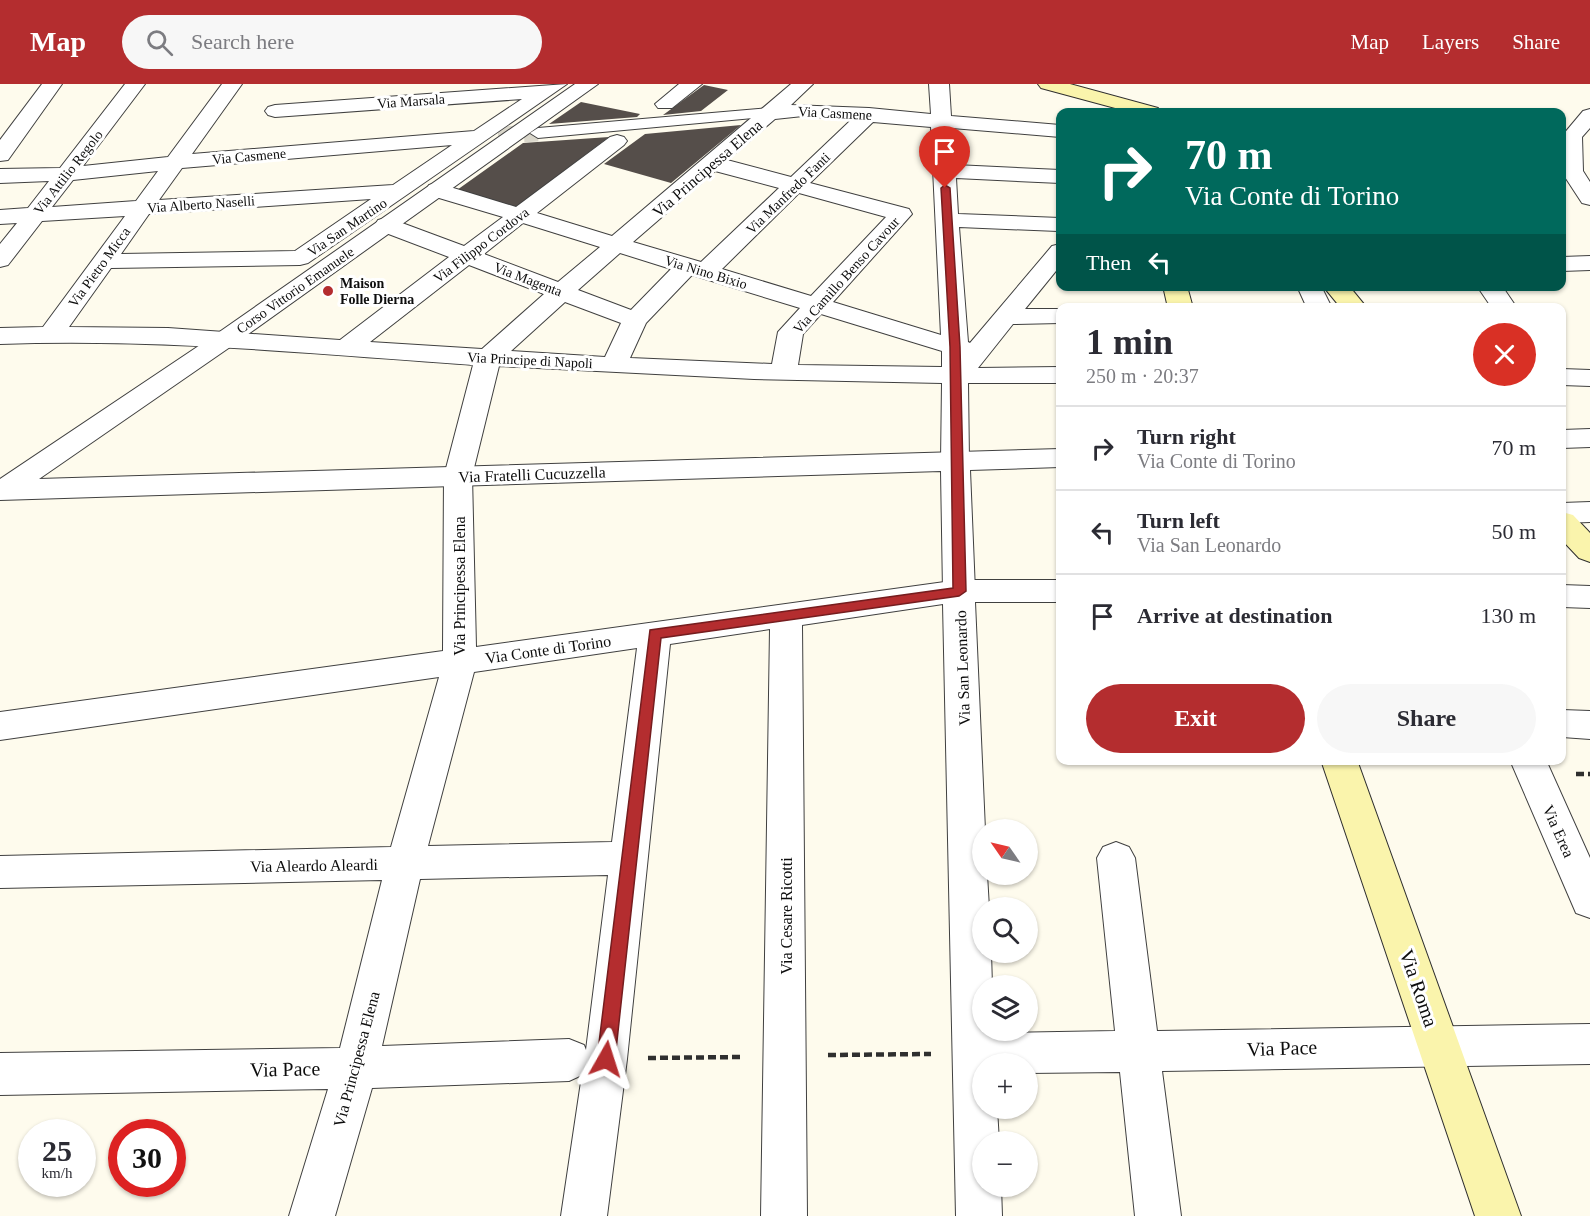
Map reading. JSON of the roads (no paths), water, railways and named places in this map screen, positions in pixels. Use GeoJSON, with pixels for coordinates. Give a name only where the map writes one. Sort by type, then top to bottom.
{"type":"FeatureCollection","features":[{"type":"Feature","properties":{"kind":"main road"},"geometry":{"type":"LineString","coordinates":[[1048,84],[1136,108]]}},
{"type":"Feature","properties":{"kind":"main road"},"geometry":{"type":"LineString","coordinates":[[1340,291],[1350,303]]}},
{"type":"Feature","properties":{"kind":"main road"},"geometry":{"type":"LineString","coordinates":[[1566,526],[1590,551]]}},
{"type":"Feature","properties":{"kind":"main road","name":"Via Roma"},"geometry":{"type":"LineString","coordinates":[[1341,765],[1498,1216]]}},
{"type":"Feature","properties":{"kind":"street"},"geometry":{"type":"LineString","coordinates":[[0,155],[52,84]]}},
{"type":"Feature","properties":{"kind":"street","name":"Via Attilio Regolo"},"geometry":{"type":"LineString","coordinates":[[0,260],[135,84]]}},
{"type":"Feature","properties":{"kind":"street","name":"Via Pietro Micca"},"geometry":{"type":"LineString","coordinates":[[51,334],[232,84]]}},
{"type":"Feature","properties":{"kind":"street","name":"Corso Vittorio Emanuele"},"geometry":{"type":"LineString","coordinates":[[1,491],[224,340],[588,84]]}},
{"type":"Feature","properties":{"kind":"street"},"geometry":{"type":"LineString","coordinates":[[665,104],[692,84]]}},
{"type":"Feature","properties":{"kind":"street","name":"Via Principessa Elena"},"geometry":{"type":"LineString","coordinates":[[312,1216],[356,1068],[405,863],[460,661],[458,476],[488,358],[561,292],[803,84]]}},
{"type":"Feature","properties":{"kind":"street"},"geometry":{"type":"LineString","coordinates":[[933,86],[943,122],[946,220],[965,350],[956,377]]}},
{"type":"Feature","properties":{"kind":"street","name":"Via Marsala"},"geometry":{"type":"LineString","coordinates":[[275,111],[552,88]]}},
{"type":"Feature","properties":{"kind":"street","name":"Via San Martino"},"geometry":{"type":"LineString","coordinates":[[103,261],[300,258],[489,136],[552,88]]}},
{"type":"Feature","properties":{"kind":"street"},"geometry":{"type":"LineString","coordinates":[[256,140],[286,93]]}},
{"type":"Feature","properties":{"kind":"street","name":"Via Casmene"},"geometry":{"type":"LineString","coordinates":[[538,133],[803,110],[1056,131]]}},
{"type":"Feature","properties":{"kind":"street","name":"Via Manfredo Fanti"},"geometry":{"type":"LineString","coordinates":[[614,365],[635,320],[796,185],[869,114]]}},
{"type":"Feature","properties":{"kind":"street"},"geometry":{"type":"LineString","coordinates":[[1576,185],[1581,138],[1590,115]]}},
{"type":"Feature","properties":{"kind":"street","name":"Via Casmene"},"geometry":{"type":"LineString","coordinates":[[0,176],[66,174],[175,163],[256,140],[489,136]]}},
{"type":"Feature","properties":{"kind":"street","name":"Via Filippo Cordova"},"geometry":{"type":"LineString","coordinates":[[344,349],[617,141]]}},
{"type":"Feature","properties":{"kind":"street"},"geometry":{"type":"LineString","coordinates":[[712,163],[796,185]]}},
{"type":"Feature","properties":{"kind":"street"},"geometry":{"type":"LineString","coordinates":[[945,171],[1056,176]]}},
{"type":"Feature","properties":{"kind":"street","name":"Via Camillo Benso Cavour"},"geometry":{"type":"LineString","coordinates":[[784,371],[791,332],[901,214],[796,185]]}},
{"type":"Feature","properties":{"kind":"street","name":"Via Nino Bixio"},"geometry":{"type":"LineString","coordinates":[[436,190],[965,350]]}},
{"type":"Feature","properties":{"kind":"street","name":"Via Alberto Naselli"},"geometry":{"type":"LineString","coordinates":[[0,217],[402,191]]}},
{"type":"Feature","properties":{"kind":"street"},"geometry":{"type":"LineString","coordinates":[[946,220],[1056,224]]}},
{"type":"Feature","properties":{"kind":"street","name":"Via Magenta"},"geometry":{"type":"LineString","coordinates":[[386,225],[635,320]]}},
{"type":"Feature","properties":{"kind":"street"},"geometry":{"type":"LineString","coordinates":[[965,350],[1005,317],[1055,263]]}},
{"type":"Feature","properties":{"kind":"street"},"geometry":{"type":"LineString","coordinates":[[1566,264],[1590,263]]}},
{"type":"Feature","properties":{"kind":"street"},"geometry":{"type":"LineString","coordinates":[[1005,317],[1056,316]]}},
{"type":"Feature","properties":{"kind":"street","name":"Via Principe di Napoli"},"geometry":{"type":"LineString","coordinates":[[0,336],[51,334],[224,340],[614,365],[956,377],[1056,375]]}},
{"type":"Feature","properties":{"kind":"street"},"geometry":{"type":"LineString","coordinates":[[1566,376],[1590,378]]}},
{"type":"Feature","properties":{"kind":"street","name":"Via San Leonardo"},"geometry":{"type":"LineString","coordinates":[[956,377],[959,591],[974,1053]]}},
{"type":"Feature","properties":{"kind":"street"},"geometry":{"type":"LineString","coordinates":[[1566,439],[1590,438]]}},
{"type":"Feature","properties":{"kind":"street","name":"Via Fratelli Cucuzzella"},"geometry":{"type":"LineString","coordinates":[[1,491],[1056,458]]}},
{"type":"Feature","properties":{"kind":"street"},"geometry":{"type":"LineString","coordinates":[[1566,513],[1590,512]]}},
{"type":"Feature","properties":{"kind":"street","name":"Via Conte di Torino"},"geometry":{"type":"LineString","coordinates":[[0,726],[959,591],[1056,591]]}},
{"type":"Feature","properties":{"kind":"street"},"geometry":{"type":"LineString","coordinates":[[1566,596],[1590,597]]}},
{"type":"Feature","properties":{"kind":"street","name":"Via Cesare Ricotti"},"geometry":{"type":"LineString","coordinates":[[784,1216],[786,616]]}},
{"type":"Feature","properties":{"kind":"street"},"geometry":{"type":"LineString","coordinates":[[584,1216],[606,1059],[655,634]]}},
{"type":"Feature","properties":{"kind":"street"},"geometry":{"type":"LineString","coordinates":[[1566,724],[1590,725]]}},
{"type":"Feature","properties":{"kind":"street","name":"Via Erea"},"geometry":{"type":"LineString","coordinates":[[1530,765],[1587,889]]}},
{"type":"Feature","properties":{"kind":"street","name":"Via Aleardo Aleardi"},"geometry":{"type":"LineString","coordinates":[[0,872],[628,858]]}},
{"type":"Feature","properties":{"kind":"street"},"geometry":{"type":"LineString","coordinates":[[1116,858],[1158,1216]]}},
{"type":"Feature","properties":{"kind":"street","name":"Via Pace"},"geometry":{"type":"LineString","coordinates":[[1038,1053],[1138,1053],[1438,1043],[1590,1044]]}},
{"type":"Feature","properties":{"kind":"street","name":"Via Pace"},"geometry":{"type":"LineString","coordinates":[[0,1074],[356,1068],[569,1060]]}},
{"type":"Feature","properties":{"kind":"street","name":"Via San Leonardo"},"geometry":{"type":"LineString","coordinates":[[976,1119],[979,1216]]}},
{"type":"Feature","properties":{"kind":"tunnel"},"geometry":{"type":"LineString","coordinates":[[498,135],[538,133]]}},
{"type":"Feature","properties":{"kind":"place","name":"Maison Folle Dierna"},"geometry":{"type":"Point","coordinates":[328,291]}}]}
